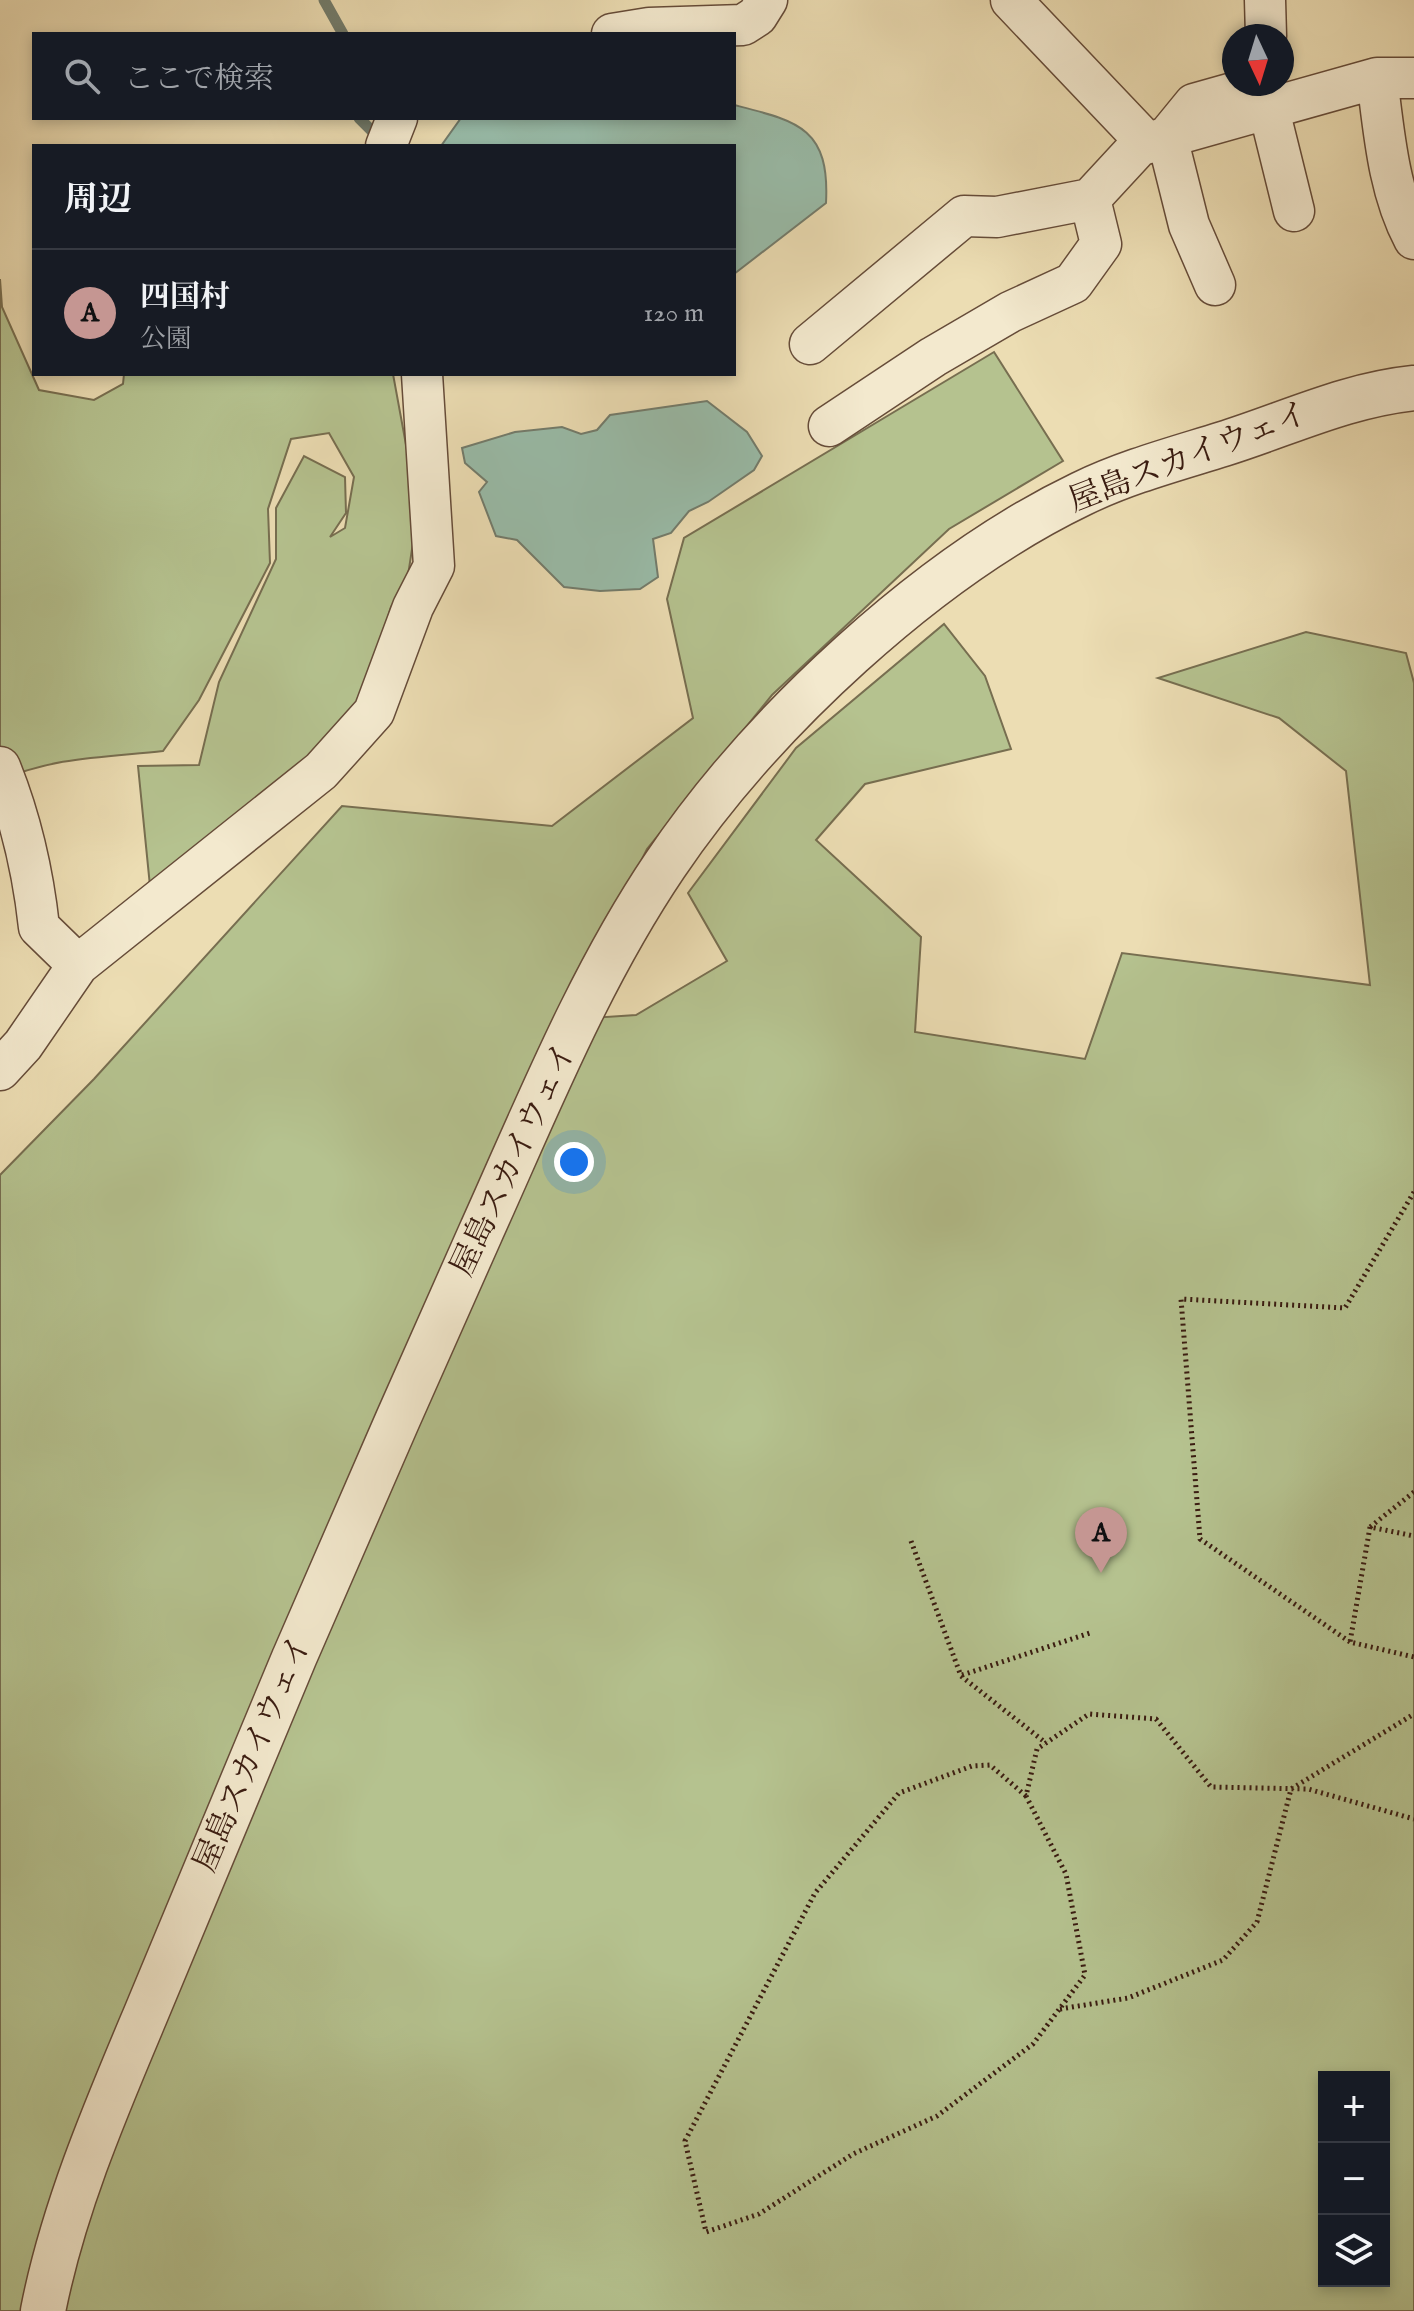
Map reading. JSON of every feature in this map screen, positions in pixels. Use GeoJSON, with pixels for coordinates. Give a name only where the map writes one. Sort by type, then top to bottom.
{"type":"FeatureCollection","features":[{"type":"Feature","properties":{"kind":"street"},"geometry":{"type":"LineString","coordinates":[[624,32],[649,28],[743,25],[757,16],[767,0]]}},
{"type":"Feature","properties":{"kind":"street"},"geometry":{"type":"LineString","coordinates":[[1011,0],[1157,140],[1215,285]]}},
{"type":"Feature","properties":{"kind":"street"},"geometry":{"type":"LineString","coordinates":[[1265,0],[1266,24]]}},
{"type":"Feature","properties":{"kind":"street"},"geometry":{"type":"LineString","coordinates":[[810,344],[964,216],[997,217],[1090,199],[1139,146],[1157,140],[1194,104],[1396,78],[1387,156],[1403,218],[1414,239]]}},
{"type":"Feature","properties":{"kind":"street"},"geometry":{"type":"LineString","coordinates":[[1267,97],[1294,211]]}},
{"type":"Feature","properties":{"kind":"street"},"geometry":{"type":"LineString","coordinates":[[387,144],[396,120]]}},
{"type":"Feature","properties":{"kind":"street"},"geometry":{"type":"LineString","coordinates":[[829,426],[933,357],[1010,312],[1073,283],[1101,244],[1090,199]]}},
{"type":"Feature","properties":{"kind":"street"},"geometry":{"type":"LineString","coordinates":[[0,1070],[23,1045],[78,965],[321,771],[374,712],[413,607],[434,566],[422,376]]}},
{"type":"Feature","properties":{"kind":"street","name":"屋島スカイウェイ"},"geometry":{"type":"LineString","coordinates":[[43,2311],[49,2279],[96,2133],[376,1466],[598,981],[666,864],[781,726],[866,641],[948,575],[1042,515],[1082,493],[1143,469],[1246,437],[1309,411],[1382,391],[1414,388]]}},
{"type":"Feature","properties":{"kind":"street"},"geometry":{"type":"LineString","coordinates":[[0,767],[33,877],[39,927],[78,965]]}},
{"type":"Feature","properties":{"kind":"path"},"geometry":{"type":"LineString","coordinates":[[1414,1192],[1345,1308],[1181,1299],[1200,1539],[1350,1642],[1414,1657]]}},
{"type":"Feature","properties":{"kind":"path"},"geometry":{"type":"LineString","coordinates":[[1350,1642],[1370,1527],[1414,1492]]}},
{"type":"Feature","properties":{"kind":"path"},"geometry":{"type":"LineString","coordinates":[[1370,1527],[1414,1536]]}},
{"type":"Feature","properties":{"kind":"path"},"geometry":{"type":"LineString","coordinates":[[911,1541],[961,1676],[1046,1743]]}},
{"type":"Feature","properties":{"kind":"path"},"geometry":{"type":"LineString","coordinates":[[961,1676],[1090,1633]]}},
{"type":"Feature","properties":{"kind":"path"},"geometry":{"type":"LineString","coordinates":[[1026,1796],[1037,1749],[1089,1714],[1156,1719],[1211,1787],[1308,1789],[1414,1819]]}},
{"type":"Feature","properties":{"kind":"path"},"geometry":{"type":"LineString","coordinates":[[1059,2009],[1128,1998],[1223,1960],[1257,1922],[1291,1789],[1414,1714]]}},
{"type":"Feature","properties":{"kind":"path"},"geometry":{"type":"LineString","coordinates":[[990,1765],[1026,1796],[1066,1874],[1085,1975],[1033,2044],[937,2116],[853,2154],[759,2214],[706,2232],[685,2141],[815,1893],[899,1793],[972,1766],[990,1765]]}},
{"type":"Feature","properties":{"kind":"shaded area"},"geometry":{"type":"Polygon","coordinates":[[[736,106],[776,116],[805,132],[822,158],[826,203],[736,272],[736,144],[442,144],[460,120],[736,120],[736,106]]]}},
{"type":"Feature","properties":{"kind":"shaded area"},"geometry":{"type":"Polygon","coordinates":[[[0,279],[2,307],[39,390],[94,400],[123,384],[124,376],[393,376],[418,510],[407,582],[391,607],[362,705],[314,766],[151,896],[138,766],[199,765],[219,682],[276,559],[276,508],[304,456],[345,477],[346,513],[330,537],[345,528],[354,477],[329,433],[291,439],[268,509],[270,563],[199,700],[163,751],[59,763],[0,781],[0,279]]]}},
{"type":"Feature","properties":{"kind":"shaded area"},"geometry":{"type":"Polygon","coordinates":[[[994,352],[1063,461],[949,529],[772,695],[647,849],[562,1020],[636,1015],[727,961],[688,893],[796,748],[944,624],[985,676],[1011,749],[865,784],[816,840],[921,937],[915,1032],[1085,1059],[1122,953],[1370,985],[1346,771],[1279,718],[1158,678],[1306,632],[1406,653],[1414,683],[1414,2311],[0,2311],[0,1175],[94,1079],[342,806],[552,826],[693,718],[667,599],[684,538],[994,352]]]}},
{"type":"Feature","properties":{"kind":"shaded area"},"geometry":{"type":"Polygon","coordinates":[[[707,401],[747,432],[762,456],[754,470],[708,502],[689,511],[671,533],[653,539],[658,577],[640,589],[600,591],[564,587],[517,540],[496,536],[479,492],[487,482],[465,463],[462,448],[515,432],[562,427],[581,434],[597,430],[610,415],[707,401]]]}},
{"type":"Feature","properties":{"kind":"waterway"},"geometry":{"type":"LineString","coordinates":[[324,0],[342,32]]}},
{"type":"Feature","properties":{"kind":"waterway"},"geometry":{"type":"LineString","coordinates":[[361,120],[379,138]]}},
{"type":"Feature","properties":{"kind":"place","name":"四国村"},"geometry":{"type":"Point","coordinates":[1101,1573]}}]}
